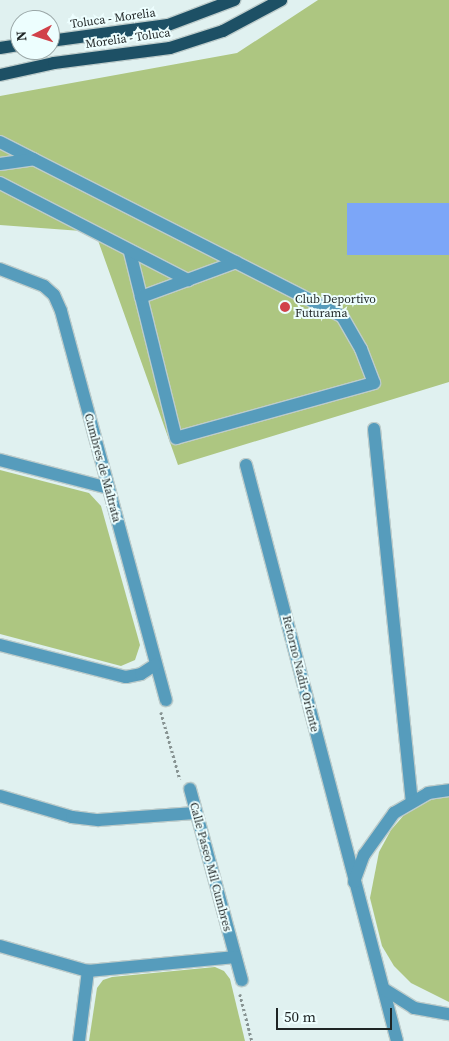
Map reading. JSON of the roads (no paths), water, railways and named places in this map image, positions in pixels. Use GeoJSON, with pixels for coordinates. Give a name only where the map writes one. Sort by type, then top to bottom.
{"type":"FeatureCollection","features":[{"type":"Feature","properties":{"kind":"main road","name":"Toluca - Morelia"},"geometry":{"type":"LineString","coordinates":[[60,40],[168,25],[203,14],[234,0]]}},
{"type":"Feature","properties":{"kind":"main road","name":"Morelia - Toluca"},"geometry":{"type":"LineString","coordinates":[[0,75],[13,70],[170,48],[223,31],[281,0]]}},
{"type":"Feature","properties":{"kind":"street"},"geometry":{"type":"LineString","coordinates":[[203,14],[208,5],[216,0]]}},
{"type":"Feature","properties":{"kind":"street"},"geometry":{"type":"LineString","coordinates":[[0,80],[13,70]]}},
{"type":"Feature","properties":{"kind":"street"},"geometry":{"type":"LineString","coordinates":[[0,142],[342,316],[361,349],[374,384],[176,438],[130,252]]}},
{"type":"Feature","properties":{"kind":"street"},"geometry":{"type":"LineString","coordinates":[[0,164],[34,159]]}},
{"type":"Feature","properties":{"kind":"street"},"geometry":{"type":"LineString","coordinates":[[0,183],[130,252],[188,280]]}},
{"type":"Feature","properties":{"kind":"street"},"geometry":{"type":"LineString","coordinates":[[141,297],[236,262]]}},
{"type":"Feature","properties":{"kind":"street","name":"Cumbres de Maltrata"},"geometry":{"type":"LineString","coordinates":[[0,269],[44,286],[54,295],[61,311],[166,700]]}},
{"type":"Feature","properties":{"kind":"street"},"geometry":{"type":"LineString","coordinates":[[374,429],[412,801]]}},
{"type":"Feature","properties":{"kind":"street"},"geometry":{"type":"LineString","coordinates":[[0,460],[108,488]]}},
{"type":"Feature","properties":{"kind":"street","name":"Retorno Nadir Oriente"},"geometry":{"type":"LineString","coordinates":[[246,465],[397,1041]]}},
{"type":"Feature","properties":{"kind":"street"},"geometry":{"type":"LineString","coordinates":[[0,644],[126,677],[140,674],[155,665]]}},
{"type":"Feature","properties":{"kind":"street","name":"Calle Paseo Mil Cumbres"},"geometry":{"type":"LineString","coordinates":[[190,789],[242,980]]}},
{"type":"Feature","properties":{"kind":"street"},"geometry":{"type":"LineString","coordinates":[[354,882],[364,855],[394,813],[428,792],[449,790]]}},
{"type":"Feature","properties":{"kind":"street"},"geometry":{"type":"LineString","coordinates":[[0,796],[72,817],[98,820],[195,813]]}},
{"type":"Feature","properties":{"kind":"street"},"geometry":{"type":"LineString","coordinates":[[0,946],[88,971],[235,956]]}},
{"type":"Feature","properties":{"kind":"street"},"geometry":{"type":"LineString","coordinates":[[79,1041],[88,971]]}},
{"type":"Feature","properties":{"kind":"street"},"geometry":{"type":"LineString","coordinates":[[384,989],[414,1008],[449,1014]]}},
{"type":"Feature","properties":{"kind":"water"},"geometry":{"type":"Polygon","coordinates":[[[347,203],[449,203],[449,255],[347,255],[347,203]]]}},
{"type":"Feature","properties":{"kind":"place","name":"Club Deportivo Futurama"},"geometry":{"type":"Point","coordinates":[285,307]}}]}
